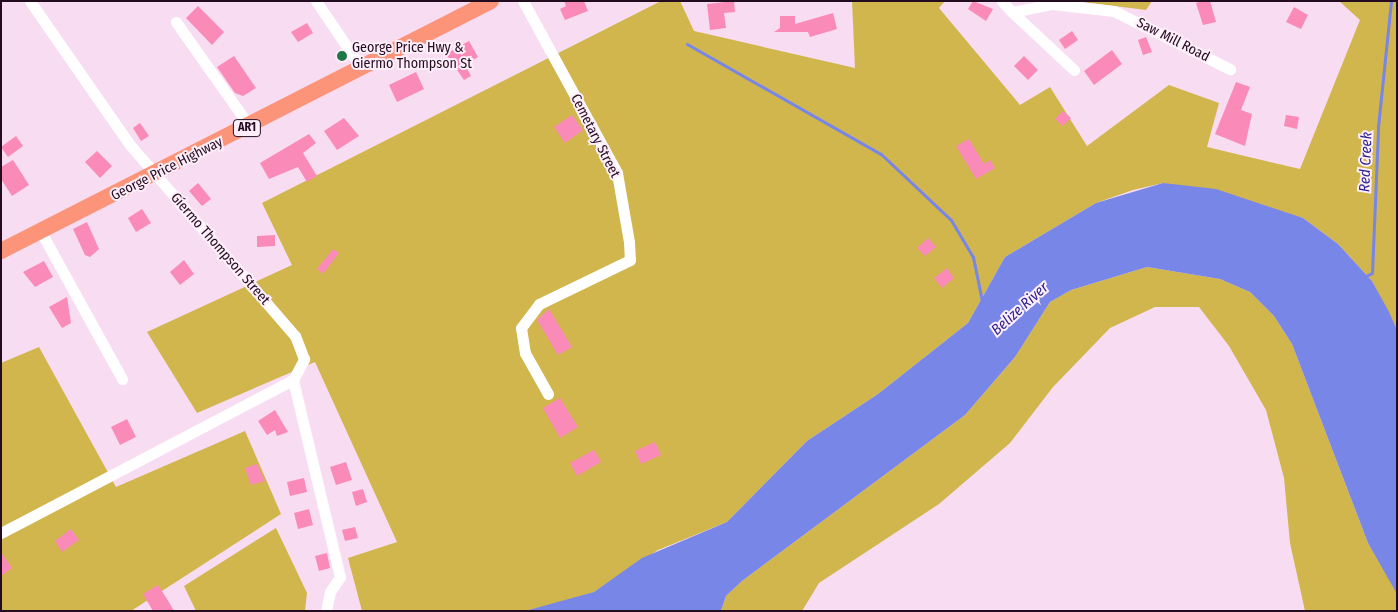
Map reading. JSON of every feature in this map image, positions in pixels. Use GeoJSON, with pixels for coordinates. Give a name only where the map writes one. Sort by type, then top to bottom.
{"type":"FeatureCollection","features":[{"type":"Feature","properties":{"kind":"highway","name":"George Price Highway"},"geometry":{"type":"LineString","coordinates":[[1,251],[156,175],[250,127],[360,66],[492,1]]}},
{"type":"Feature","properties":{"kind":"street","name":"Gíermo Thompson Street"},"geometry":{"type":"LineString","coordinates":[[30,1],[156,175],[295,336],[304,359],[293,380]]}},
{"type":"Feature","properties":{"kind":"street"},"geometry":{"type":"LineString","coordinates":[[316,1],[360,66]]}},
{"type":"Feature","properties":{"kind":"street","name":"Cemetary Street"},"geometry":{"type":"LineString","coordinates":[[523,1],[616,173],[629,242],[630,260],[538,304],[521,328],[525,353],[548,394]]}},
{"type":"Feature","properties":{"kind":"street"},"geometry":{"type":"LineString","coordinates":[[1002,1],[1074,70]]}},
{"type":"Feature","properties":{"kind":"street","name":"Saw Mill Road"},"geometry":{"type":"LineString","coordinates":[[1012,12],[1052,4],[1114,11],[1230,69]]}},
{"type":"Feature","properties":{"kind":"street"},"geometry":{"type":"LineString","coordinates":[[176,22],[250,127]]}},
{"type":"Feature","properties":{"kind":"street"},"geometry":{"type":"LineString","coordinates":[[43,231],[122,379]]}},
{"type":"Feature","properties":{"kind":"street"},"geometry":{"type":"LineString","coordinates":[[1,533],[293,380],[340,577],[330,592],[326,611]]}},
{"type":"Feature","properties":{"kind":"shaded area"},"geometry":{"type":"Polygon","coordinates":[[[661,1],[680,1],[694,31],[855,68],[852,1],[945,1],[939,8],[1020,105],[1050,87],[1087,146],[1169,85],[1219,103],[1207,147],[1300,169],[1360,20],[1339,1],[1397,1],[1397,330],[1372,281],[1338,244],[1303,218],[1163,183],[1133,190],[1096,203],[1005,257],[968,323],[878,394],[807,441],[727,522],[658,550],[594,592],[571,600],[525,611],[362,611],[348,558],[397,542],[315,362],[197,413],[147,332],[292,265],[262,203],[661,1]]]}},
{"type":"Feature","properties":{"kind":"shaded area"},"geometry":{"type":"Polygon","coordinates":[[[1075,1],[1152,1],[1146,10],[1075,1]]]}},
{"type":"Feature","properties":{"kind":"shaded area"},"geometry":{"type":"Polygon","coordinates":[[[1147,267],[1220,279],[1250,292],[1274,316],[1292,344],[1368,543],[1396,590],[1397,611],[1305,611],[1290,543],[1284,478],[1266,410],[1229,346],[1199,307],[1155,307],[1110,328],[1053,387],[1010,443],[939,504],[819,583],[802,611],[721,611],[726,596],[742,581],[965,415],[1015,357],[1050,302],[1071,290],[1147,267]]]}},
{"type":"Feature","properties":{"kind":"shaded area"},"geometry":{"type":"Polygon","coordinates":[[[39,347],[116,487],[245,431],[281,514],[131,611],[1,611],[1,363],[39,347]]]}},
{"type":"Feature","properties":{"kind":"shaded area"},"geometry":{"type":"Polygon","coordinates":[[[276,528],[307,593],[305,611],[196,611],[184,586],[276,528]]]}},
{"type":"Feature","properties":{"kind":"water","name":"Belize River"},"geometry":{"type":"Polygon","coordinates":[[[1163,183],[1216,189],[1303,218],[1338,244],[1372,281],[1397,330],[1397,594],[1368,543],[1292,344],[1274,316],[1250,292],[1220,279],[1147,267],[1071,290],[1050,302],[1015,357],[965,415],[742,581],[726,596],[721,611],[525,611],[594,592],[642,558],[727,522],[807,441],[878,394],[968,323],[1005,257],[1096,203],[1163,183]]]}},
{"type":"Feature","properties":{"kind":"building"},"geometry":{"type":"Polygon","coordinates":[[[564,1],[584,1],[588,11],[565,20],[560,9],[566,6],[564,1]]]}},
{"type":"Feature","properties":{"kind":"building"},"geometry":{"type":"Polygon","coordinates":[[[734,1],[735,12],[724,13],[726,28],[710,30],[707,4],[734,1]]]}},
{"type":"Feature","properties":{"kind":"building"},"geometry":{"type":"Polygon","coordinates":[[[973,1],[993,9],[986,21],[968,9],[973,1]]]}},
{"type":"Feature","properties":{"kind":"building"},"geometry":{"type":"Polygon","coordinates":[[[1210,1],[1216,22],[1203,25],[1196,3],[1210,1]]]}},
{"type":"Feature","properties":{"kind":"building"},"geometry":{"type":"Polygon","coordinates":[[[198,6],[224,32],[212,45],[186,18],[198,6]]]}},
{"type":"Feature","properties":{"kind":"building"},"geometry":{"type":"Polygon","coordinates":[[[1294,7],[1308,15],[1301,29],[1286,22],[1294,7]]]}},
{"type":"Feature","properties":{"kind":"building"},"geometry":{"type":"Polygon","coordinates":[[[833,13],[837,29],[810,37],[808,32],[774,32],[780,28],[780,16],[795,16],[795,24],[833,13]]]}},
{"type":"Feature","properties":{"kind":"building"},"geometry":{"type":"Polygon","coordinates":[[[307,23],[313,33],[298,42],[291,32],[307,23]]]}},
{"type":"Feature","properties":{"kind":"building"},"geometry":{"type":"Polygon","coordinates":[[[1072,31],[1078,40],[1065,49],[1059,40],[1072,31]]]}},
{"type":"Feature","properties":{"kind":"building"},"geometry":{"type":"Polygon","coordinates":[[[1146,37],[1152,52],[1143,55],[1138,40],[1146,37]]]}},
{"type":"Feature","properties":{"kind":"building"},"geometry":{"type":"Polygon","coordinates":[[[469,41],[478,57],[465,65],[471,76],[464,80],[446,54],[469,41]]]}},
{"type":"Feature","properties":{"kind":"building"},"geometry":{"type":"Polygon","coordinates":[[[1112,50],[1122,64],[1094,85],[1084,71],[1112,50]]]}},
{"type":"Feature","properties":{"kind":"building"},"geometry":{"type":"Polygon","coordinates":[[[234,56],[256,88],[243,96],[235,93],[217,67],[234,56]]]}},
{"type":"Feature","properties":{"kind":"building"},"geometry":{"type":"Polygon","coordinates":[[[1024,56],[1038,70],[1028,80],[1014,66],[1024,56]]]}},
{"type":"Feature","properties":{"kind":"building"},"geometry":{"type":"Polygon","coordinates":[[[416,72],[424,89],[397,102],[389,85],[416,72]]]}},
{"type":"Feature","properties":{"kind":"building"},"geometry":{"type":"Polygon","coordinates":[[[1236,82],[1250,87],[1241,110],[1252,114],[1245,146],[1215,134],[1236,82]]]}},
{"type":"Feature","properties":{"kind":"building"},"geometry":{"type":"Polygon","coordinates":[[[1063,111],[1071,118],[1063,126],[1055,119],[1063,111]]]}},
{"type":"Feature","properties":{"kind":"building"},"geometry":{"type":"Polygon","coordinates":[[[572,115],[583,130],[565,143],[554,127],[572,115]]]}},
{"type":"Feature","properties":{"kind":"building"},"geometry":{"type":"Polygon","coordinates":[[[1286,115],[1299,117],[1297,129],[1284,126],[1286,115]]]}},
{"type":"Feature","properties":{"kind":"building"},"geometry":{"type":"Polygon","coordinates":[[[344,118],[359,136],[337,150],[324,131],[344,118]]]}},
{"type":"Feature","properties":{"kind":"building"},"geometry":{"type":"Polygon","coordinates":[[[140,123],[149,136],[141,141],[133,128],[140,123]]]}},
{"type":"Feature","properties":{"kind":"building"},"geometry":{"type":"Polygon","coordinates":[[[309,134],[316,143],[303,153],[317,176],[307,182],[298,167],[269,179],[260,163],[309,134]]]}},
{"type":"Feature","properties":{"kind":"building"},"geometry":{"type":"Polygon","coordinates":[[[16,136],[23,146],[8,157],[1,147],[16,136]]]}},
{"type":"Feature","properties":{"kind":"building"},"geometry":{"type":"Polygon","coordinates":[[[969,139],[984,164],[990,160],[995,168],[976,179],[956,146],[969,139]]]}},
{"type":"Feature","properties":{"kind":"building"},"geometry":{"type":"Polygon","coordinates":[[[97,151],[112,166],[100,178],[85,162],[97,151]]]}},
{"type":"Feature","properties":{"kind":"building"},"geometry":{"type":"Polygon","coordinates":[[[13,160],[29,185],[12,196],[1,179],[1,167],[13,160]]]}},
{"type":"Feature","properties":{"kind":"building"},"geometry":{"type":"Polygon","coordinates":[[[198,183],[211,199],[202,206],[189,191],[198,183]]]}},
{"type":"Feature","properties":{"kind":"building"},"geometry":{"type":"Polygon","coordinates":[[[142,209],[151,223],[136,232],[128,218],[142,209]]]}},
{"type":"Feature","properties":{"kind":"building"},"geometry":{"type":"Polygon","coordinates":[[[87,222],[99,249],[90,257],[85,255],[73,229],[87,222]]]}},
{"type":"Feature","properties":{"kind":"building"},"geometry":{"type":"Polygon","coordinates":[[[275,235],[275,246],[257,247],[257,236],[275,235]]]}},
{"type":"Feature","properties":{"kind":"building"},"geometry":{"type":"Polygon","coordinates":[[[928,238],[936,247],[925,256],[917,248],[928,238]]]}},
{"type":"Feature","properties":{"kind":"building"},"geometry":{"type":"Polygon","coordinates":[[[333,249],[339,253],[323,274],[317,269],[333,249]]]}},
{"type":"Feature","properties":{"kind":"building"},"geometry":{"type":"Polygon","coordinates":[[[184,260],[194,274],[180,285],[170,272],[184,260]]]}},
{"type":"Feature","properties":{"kind":"building"},"geometry":{"type":"Polygon","coordinates":[[[44,261],[53,277],[35,287],[23,272],[44,261]]]}},
{"type":"Feature","properties":{"kind":"building"},"geometry":{"type":"Polygon","coordinates":[[[947,268],[954,278],[942,288],[934,278],[947,268]]]}},
{"type":"Feature","properties":{"kind":"building"},"geometry":{"type":"Polygon","coordinates":[[[67,297],[71,323],[62,328],[49,307],[67,297]]]}},
{"type":"Feature","properties":{"kind":"building"},"geometry":{"type":"Polygon","coordinates":[[[549,309],[572,347],[558,355],[537,320],[549,309]]]}},
{"type":"Feature","properties":{"kind":"building"},"geometry":{"type":"Polygon","coordinates":[[[560,398],[578,427],[560,438],[543,408],[560,398]]]}},
{"type":"Feature","properties":{"kind":"building"},"geometry":{"type":"Polygon","coordinates":[[[275,410],[288,432],[277,436],[275,430],[267,435],[258,421],[275,410]]]}},
{"type":"Feature","properties":{"kind":"building"},"geometry":{"type":"Polygon","coordinates":[[[127,419],[136,437],[120,445],[111,427],[127,419]]]}},
{"type":"Feature","properties":{"kind":"building"},"geometry":{"type":"Polygon","coordinates":[[[655,442],[661,455],[641,464],[635,451],[655,442]]]}},
{"type":"Feature","properties":{"kind":"building"},"geometry":{"type":"Polygon","coordinates":[[[594,450],[601,462],[577,476],[570,463],[594,450]]]}},
{"type":"Feature","properties":{"kind":"building"},"geometry":{"type":"Polygon","coordinates":[[[346,462],[352,480],[336,485],[330,467],[346,462]]]}},
{"type":"Feature","properties":{"kind":"building"},"geometry":{"type":"Polygon","coordinates":[[[257,464],[265,481],[251,485],[245,468],[257,464]]]}},
{"type":"Feature","properties":{"kind":"building"},"geometry":{"type":"Polygon","coordinates":[[[304,478],[307,492],[290,496],[287,482],[304,478]]]}},
{"type":"Feature","properties":{"kind":"building"},"geometry":{"type":"Polygon","coordinates":[[[363,489],[367,502],[356,506],[352,492],[363,489]]]}},
{"type":"Feature","properties":{"kind":"building"},"geometry":{"type":"Polygon","coordinates":[[[309,509],[313,525],[298,529],[294,513],[309,509]]]}},
{"type":"Feature","properties":{"kind":"building"},"geometry":{"type":"Polygon","coordinates":[[[355,527],[358,538],[345,541],[342,530],[355,527]]]}},
{"type":"Feature","properties":{"kind":"building"},"geometry":{"type":"Polygon","coordinates":[[[71,529],[79,540],[62,552],[55,541],[71,529]]]}},
{"type":"Feature","properties":{"kind":"building"},"geometry":{"type":"Polygon","coordinates":[[[1,552],[12,568],[1,576],[1,552]]]}},
{"type":"Feature","properties":{"kind":"building"},"geometry":{"type":"Polygon","coordinates":[[[327,553],[330,568],[319,571],[315,556],[327,553]]]}},
{"type":"Feature","properties":{"kind":"building"},"geometry":{"type":"Polygon","coordinates":[[[158,585],[174,611],[153,611],[143,594],[158,585]]]}},
{"type":"Feature","properties":{"kind":"waterway","name":"Red Creek"},"geometry":{"type":"LineString","coordinates":[[1364,277],[1372,273],[1378,127],[1391,1]]}},
{"type":"Feature","properties":{"kind":"waterway"},"geometry":{"type":"LineString","coordinates":[[687,44],[881,154],[951,220],[973,257],[982,301]]}},
{"type":"Feature","properties":{"kind":"place","name":"George Price Hwy & Giermo Thompson St"},"geometry":{"type":"Point","coordinates":[342,56]}}]}
